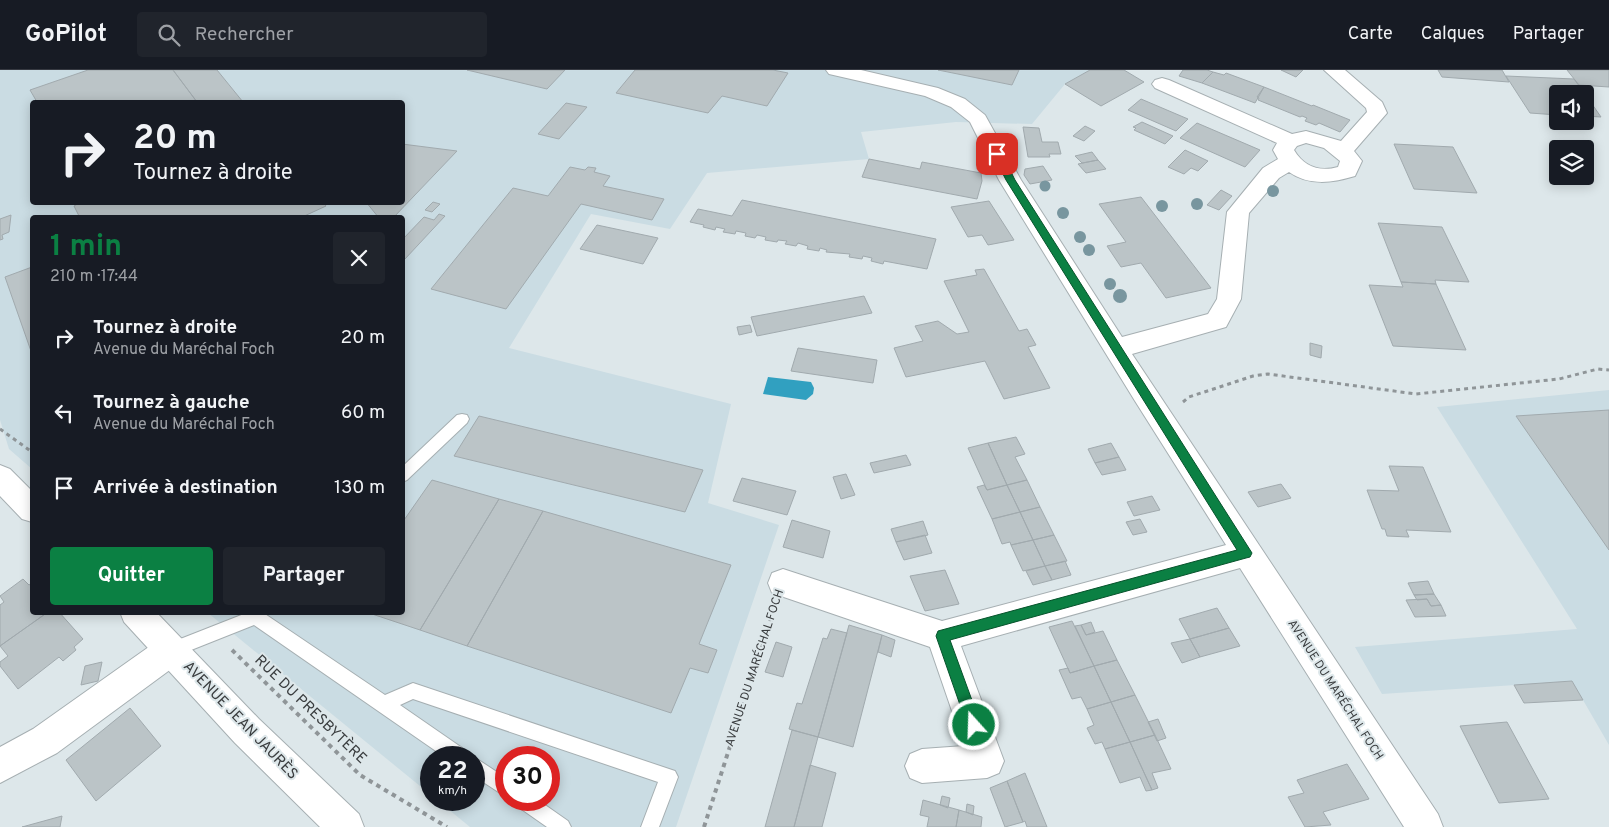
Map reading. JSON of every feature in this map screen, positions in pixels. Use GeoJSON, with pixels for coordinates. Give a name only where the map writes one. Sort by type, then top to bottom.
{"type":"FeatureCollection","features":[{"type":"Feature","properties":{"kind":"street","name":"AVENUE DU MARÉCHAL FOCH"},"geometry":{"type":"LineString","coordinates":[[836,70],[931,92],[958,103],[978,118],[1010,180],[1246,553],[1424,827]]}},
{"type":"Feature","properties":{"kind":"street"},"geometry":{"type":"LineString","coordinates":[[1334,70],[1375,106],[1377,113],[1350,144],[1342,149]]}},
{"type":"Feature","properties":{"kind":"street"},"geometry":{"type":"LineString","coordinates":[[1116,348],[1217,321],[1230,299],[1238,212],[1289,151],[1306,137],[1325,140],[1342,149],[1350,161],[1347,171],[1333,177],[1317,176],[1301,170],[1289,151],[1162,84]]}},
{"type":"Feature","properties":{"kind":"street"},"geometry":{"type":"LineString","coordinates":[[0,477],[30,508]]}},
{"type":"Feature","properties":{"kind":"street"},"geometry":{"type":"LineString","coordinates":[[922,766],[987,761],[942,636],[1246,553]]}},
{"type":"Feature","properties":{"kind":"street","name":"AVENUE DU MARÉCHAL FOCH"},"geometry":{"type":"LineString","coordinates":[[783,583],[942,636]]}},
{"type":"Feature","properties":{"kind":"street","name":"AVENUE JEAN JAURÈS"},"geometry":{"type":"LineString","coordinates":[[138,615],[247,731],[346,827]]}},
{"type":"Feature","properties":{"kind":"street"},"geometry":{"type":"LineString","coordinates":[[0,766],[45,741],[171,650]]}},
{"type":"Feature","properties":{"kind":"lane"},"geometry":{"type":"LineString","coordinates":[[405,473],[462,419]]}},
{"type":"Feature","properties":{"kind":"lane"},"geometry":{"type":"LineString","coordinates":[[171,650],[258,615],[445,746]]}},
{"type":"Feature","properties":{"kind":"lane"},"geometry":{"type":"LineString","coordinates":[[384,704],[413,691],[669,777],[650,827]]}},
{"type":"Feature","properties":{"kind":"lane"},"geometry":{"type":"LineString","coordinates":[[539,811],[562,827]]}},
{"type":"Feature","properties":{"kind":"path"},"geometry":{"type":"LineString","coordinates":[[1181,404],[1189,397],[1253,376],[1268,374],[1416,394],[1560,379],[1598,369],[1609,370]]}},
{"type":"Feature","properties":{"kind":"path"},"geometry":{"type":"LineString","coordinates":[[0,429],[30,451]]}},
{"type":"Feature","properties":{"kind":"path","name":"AVENUE DU MARÉCHAL FOCH"},"geometry":{"type":"LineString","coordinates":[[704,827],[783,583]]}},
{"type":"Feature","properties":{"kind":"path","name":"RUE DU PRESBYTÈRE"},"geometry":{"type":"LineString","coordinates":[[228,646],[360,775],[446,827]]}},
{"type":"Feature","properties":{"kind":"shaded area"},"geometry":{"type":"Polygon","coordinates":[[[0,70],[1090,70],[1065,84],[1032,124],[956,122],[861,132],[869,159],[707,173],[670,229],[591,214],[509,348],[731,404],[708,503],[779,525],[676,827],[470,827],[450,811],[485,811],[485,746],[420,746],[420,786],[210,615],[405,615],[405,215],[30,215],[30,467],[9,449],[0,420],[0,70]]]}},
{"type":"Feature","properties":{"kind":"shaded area"},"geometry":{"type":"Polygon","coordinates":[[[1609,390],[1609,745],[1572,681],[1382,694],[1355,647],[1577,629],[1437,407],[1609,390]]]}},
{"type":"Feature","properties":{"kind":"water"},"geometry":{"type":"Polygon","coordinates":[[[768,377],[811,382],[814,388],[813,394],[806,400],[763,394],[768,377]]]}},
{"type":"Feature","properties":{"kind":"building"},"geometry":{"type":"Polygon","coordinates":[[[88,70],[173,70],[196,100],[36,100],[30,90],[88,70]]]}},
{"type":"Feature","properties":{"kind":"building"},"geometry":{"type":"Polygon","coordinates":[[[173,70],[217,70],[241,100],[196,100],[173,70]]]}},
{"type":"Feature","properties":{"kind":"building"},"geometry":{"type":"Polygon","coordinates":[[[467,70],[565,70],[547,89],[467,70]]]}},
{"type":"Feature","properties":{"kind":"building"},"geometry":{"type":"Polygon","coordinates":[[[635,70],[773,70],[788,73],[767,106],[722,96],[708,113],[616,93],[635,70]]]}},
{"type":"Feature","properties":{"kind":"building"},"geometry":{"type":"Polygon","coordinates":[[[938,70],[1019,70],[1012,85],[938,70]]]}},
{"type":"Feature","properties":{"kind":"building"},"geometry":{"type":"Polygon","coordinates":[[[1090,70],[1124,70],[1144,82],[1101,106],[1065,84],[1090,70]]]}},
{"type":"Feature","properties":{"kind":"building"},"geometry":{"type":"Polygon","coordinates":[[[1183,70],[1207,70],[1213,72],[1202,83],[1179,76],[1183,70]]]}},
{"type":"Feature","properties":{"kind":"building"},"geometry":{"type":"Polygon","coordinates":[[[1281,70],[1303,70],[1296,77],[1281,70]]]}},
{"type":"Feature","properties":{"kind":"building"},"geometry":{"type":"Polygon","coordinates":[[[1438,70],[1502,70],[1509,82],[1442,77],[1438,70]]]}},
{"type":"Feature","properties":{"kind":"building"},"geometry":{"type":"Polygon","coordinates":[[[1567,70],[1609,70],[1609,87],[1579,85],[1567,70]]]}},
{"type":"Feature","properties":{"kind":"building"},"geometry":{"type":"Polygon","coordinates":[[[1213,72],[1224,75],[1226,73],[1264,87],[1255,103],[1202,83],[1213,72]]]}},
{"type":"Feature","properties":{"kind":"building"},"geometry":{"type":"Polygon","coordinates":[[[1506,76],[1574,79],[1578,85],[1549,85],[1549,114],[1530,113],[1506,76]]]}},
{"type":"Feature","properties":{"kind":"building"},"geometry":{"type":"Polygon","coordinates":[[[1264,87],[1350,120],[1340,132],[1319,123],[1316,125],[1305,121],[1307,118],[1258,100],[1259,98],[1257,97],[1264,87]]]}},
{"type":"Feature","properties":{"kind":"building"},"geometry":{"type":"Polygon","coordinates":[[[1141,99],[1188,119],[1176,131],[1128,110],[1141,99]]]}},
{"type":"Feature","properties":{"kind":"building"},"geometry":{"type":"Polygon","coordinates":[[[566,103],[587,107],[559,139],[538,134],[566,103]]]}},
{"type":"Feature","properties":{"kind":"building"},"geometry":{"type":"Polygon","coordinates":[[[1594,107],[1601,117],[1594,117],[1594,107]]]}},
{"type":"Feature","properties":{"kind":"building"},"geometry":{"type":"Polygon","coordinates":[[[1142,122],[1173,136],[1165,144],[1134,130],[1136,128],[1133,127],[1142,122]]]}},
{"type":"Feature","properties":{"kind":"building"},"geometry":{"type":"Polygon","coordinates":[[[1197,123],[1260,150],[1245,167],[1180,138],[1197,123]]]}},
{"type":"Feature","properties":{"kind":"building"},"geometry":{"type":"Polygon","coordinates":[[[1085,126],[1095,131],[1084,141],[1073,136],[1085,126]]]}},
{"type":"Feature","properties":{"kind":"building"},"geometry":{"type":"Polygon","coordinates":[[[1023,127],[1039,128],[1042,142],[1058,142],[1061,154],[1049,154],[1050,157],[1028,157],[1023,127]]]}},
{"type":"Feature","properties":{"kind":"building"},"geometry":{"type":"Polygon","coordinates":[[[405,144],[457,151],[396,215],[377,215],[368,205],[405,205],[405,144]]]}},
{"type":"Feature","properties":{"kind":"building"},"geometry":{"type":"Polygon","coordinates":[[[1394,144],[1453,147],[1477,193],[1414,189],[1394,144]]]}},
{"type":"Feature","properties":{"kind":"building"},"geometry":{"type":"Polygon","coordinates":[[[1185,150],[1208,161],[1198,171],[1191,168],[1184,174],[1168,167],[1185,150]]]}},
{"type":"Feature","properties":{"kind":"building"},"geometry":{"type":"Polygon","coordinates":[[[1092,152],[1098,160],[1082,163],[1075,156],[1092,152]]]}},
{"type":"Feature","properties":{"kind":"building"},"geometry":{"type":"Polygon","coordinates":[[[869,159],[920,169],[922,162],[981,173],[982,181],[977,199],[862,177],[869,159]]]}},
{"type":"Feature","properties":{"kind":"building"},"geometry":{"type":"Polygon","coordinates":[[[1098,160],[1106,169],[1086,173],[1078,164],[1098,160]]]}},
{"type":"Feature","properties":{"kind":"building"},"geometry":{"type":"Polygon","coordinates":[[[1043,166],[1052,180],[1030,184],[1024,175],[1025,169],[1043,166]]]}},
{"type":"Feature","properties":{"kind":"building"},"geometry":{"type":"Polygon","coordinates":[[[570,167],[585,170],[588,167],[596,168],[594,172],[610,176],[603,186],[664,199],[652,220],[581,204],[506,309],[431,289],[513,188],[548,196],[570,167]]]}},
{"type":"Feature","properties":{"kind":"building"},"geometry":{"type":"Polygon","coordinates":[[[1221,190],[1232,196],[1219,210],[1207,205],[1221,190]]]}},
{"type":"Feature","properties":{"kind":"building"},"geometry":{"type":"Polygon","coordinates":[[[1141,197],[1211,288],[1166,298],[1141,263],[1121,267],[1107,246],[1126,242],[1099,204],[1141,197]]]}},
{"type":"Feature","properties":{"kind":"building"},"geometry":{"type":"Polygon","coordinates":[[[742,200],[936,239],[927,269],[884,261],[883,264],[871,261],[872,258],[863,256],[862,259],[849,257],[850,254],[826,252],[827,250],[820,248],[819,251],[807,249],[808,246],[798,243],[796,246],[785,244],[787,241],[765,240],[766,237],[757,235],[755,238],[745,236],[746,233],[736,231],[735,234],[723,232],[725,229],[716,227],[715,230],[690,222],[698,209],[732,216],[742,200]]]}},
{"type":"Feature","properties":{"kind":"building"},"geometry":{"type":"Polygon","coordinates":[[[989,201],[1014,240],[988,245],[982,235],[968,237],[951,207],[989,201]]]}},
{"type":"Feature","properties":{"kind":"building"},"geometry":{"type":"Polygon","coordinates":[[[433,202],[440,204],[432,212],[425,210],[433,202]]]}},
{"type":"Feature","properties":{"kind":"building"},"geometry":{"type":"Polygon","coordinates":[[[74,206],[326,206],[306,215],[78,215],[74,206]]]}},
{"type":"Feature","properties":{"kind":"building"},"geometry":{"type":"Polygon","coordinates":[[[439,214],[445,216],[405,259],[405,237],[424,217],[434,220],[439,214]]]}},
{"type":"Feature","properties":{"kind":"building"},"geometry":{"type":"Polygon","coordinates":[[[11,215],[9,232],[2,235],[3,239],[0,240],[0,219],[11,215]]]}},
{"type":"Feature","properties":{"kind":"building"},"geometry":{"type":"Polygon","coordinates":[[[1378,223],[1442,227],[1469,282],[1435,280],[1436,284],[1401,282],[1378,223]]]}},
{"type":"Feature","properties":{"kind":"building"},"geometry":{"type":"Polygon","coordinates":[[[597,225],[658,238],[643,264],[580,249],[597,225]]]}},
{"type":"Feature","properties":{"kind":"building"},"geometry":{"type":"Polygon","coordinates":[[[30,268],[30,348],[5,277],[30,268]]]}},
{"type":"Feature","properties":{"kind":"building"},"geometry":{"type":"Polygon","coordinates":[[[984,269],[1019,331],[1027,329],[1036,345],[1028,347],[1050,388],[1004,399],[985,361],[906,377],[894,348],[923,341],[915,326],[938,321],[957,334],[969,332],[944,281],[977,275],[975,270],[984,269]]]}},
{"type":"Feature","properties":{"kind":"building"},"geometry":{"type":"Polygon","coordinates":[[[1401,282],[1436,284],[1466,350],[1393,346],[1369,285],[1403,287],[1401,282]]]}},
{"type":"Feature","properties":{"kind":"building"},"geometry":{"type":"Polygon","coordinates":[[[864,296],[872,313],[757,336],[751,317],[864,296]]]}},
{"type":"Feature","properties":{"kind":"building"},"geometry":{"type":"Polygon","coordinates":[[[750,325],[752,332],[739,335],[737,327],[750,325]]]}},
{"type":"Feature","properties":{"kind":"building"},"geometry":{"type":"Polygon","coordinates":[[[1310,343],[1322,346],[1321,358],[1310,355],[1310,343]]]}},
{"type":"Feature","properties":{"kind":"building"},"geometry":{"type":"Polygon","coordinates":[[[798,348],[877,360],[873,383],[791,371],[798,348]]]}},
{"type":"Feature","properties":{"kind":"building"},"geometry":{"type":"Polygon","coordinates":[[[1609,410],[1609,550],[1516,416],[1609,410]]]}},
{"type":"Feature","properties":{"kind":"building"},"geometry":{"type":"Polygon","coordinates":[[[479,416],[703,470],[685,512],[454,456],[479,416]]]}},
{"type":"Feature","properties":{"kind":"building"},"geometry":{"type":"Polygon","coordinates":[[[1016,437],[1025,454],[1015,457],[1027,480],[1007,485],[988,443],[1016,437]]]}},
{"type":"Feature","properties":{"kind":"building"},"geometry":{"type":"Polygon","coordinates":[[[988,443],[1007,485],[987,490],[968,448],[988,443]]]}},
{"type":"Feature","properties":{"kind":"building"},"geometry":{"type":"Polygon","coordinates":[[[1111,443],[1119,457],[1095,463],[1088,449],[1111,443]]]}},
{"type":"Feature","properties":{"kind":"building"},"geometry":{"type":"Polygon","coordinates":[[[906,455],[911,465],[874,473],[870,463],[906,455]]]}},
{"type":"Feature","properties":{"kind":"building"},"geometry":{"type":"Polygon","coordinates":[[[1119,457],[1126,470],[1102,475],[1095,463],[1119,457]]]}},
{"type":"Feature","properties":{"kind":"building"},"geometry":{"type":"Polygon","coordinates":[[[1389,466],[1423,467],[1451,532],[1406,530],[1409,537],[1387,536],[1385,529],[1382,529],[1367,490],[1399,491],[1389,466]]]}},
{"type":"Feature","properties":{"kind":"building"},"geometry":{"type":"Polygon","coordinates":[[[846,474],[855,495],[841,499],[833,477],[846,474]]]}},
{"type":"Feature","properties":{"kind":"building"},"geometry":{"type":"Polygon","coordinates":[[[742,478],[796,491],[787,515],[733,501],[742,478]]]}},
{"type":"Feature","properties":{"kind":"building"},"geometry":{"type":"Polygon","coordinates":[[[432,480],[499,499],[420,630],[375,615],[405,615],[405,519],[432,480]]]}},
{"type":"Feature","properties":{"kind":"building"},"geometry":{"type":"Polygon","coordinates":[[[1027,480],[1040,507],[1020,512],[1007,485],[1027,480]]]}},
{"type":"Feature","properties":{"kind":"building"},"geometry":{"type":"Polygon","coordinates":[[[1281,484],[1291,498],[1258,507],[1248,492],[1281,484]]]}},
{"type":"Feature","properties":{"kind":"building"},"geometry":{"type":"Polygon","coordinates":[[[984,485],[987,490],[1007,485],[1020,512],[992,519],[977,487],[984,485]]]}},
{"type":"Feature","properties":{"kind":"building"},"geometry":{"type":"Polygon","coordinates":[[[1152,496],[1160,510],[1134,516],[1127,502],[1152,496]]]}},
{"type":"Feature","properties":{"kind":"building"},"geometry":{"type":"Polygon","coordinates":[[[499,499],[543,511],[467,646],[420,630],[499,499]]]}},
{"type":"Feature","properties":{"kind":"building"},"geometry":{"type":"Polygon","coordinates":[[[1040,507],[1054,535],[1033,540],[1020,512],[1040,507]]]}},
{"type":"Feature","properties":{"kind":"building"},"geometry":{"type":"Polygon","coordinates":[[[543,511],[731,565],[699,644],[717,650],[708,673],[690,668],[671,713],[467,646],[543,511]]]}},
{"type":"Feature","properties":{"kind":"building"},"geometry":{"type":"Polygon","coordinates":[[[1020,512],[1033,540],[1011,545],[1010,542],[1002,544],[992,519],[1020,512]]]}},
{"type":"Feature","properties":{"kind":"building"},"geometry":{"type":"Polygon","coordinates":[[[1140,519],[1147,532],[1133,535],[1126,522],[1140,519]]]}},
{"type":"Feature","properties":{"kind":"building"},"geometry":{"type":"Polygon","coordinates":[[[792,520],[830,531],[823,558],[783,547],[792,520]]]}},
{"type":"Feature","properties":{"kind":"building"},"geometry":{"type":"Polygon","coordinates":[[[923,521],[928,535],[896,542],[891,529],[923,521]]]}},
{"type":"Feature","properties":{"kind":"building"},"geometry":{"type":"Polygon","coordinates":[[[925,535],[932,553],[904,560],[896,542],[925,535]]]}},
{"type":"Feature","properties":{"kind":"building"},"geometry":{"type":"Polygon","coordinates":[[[1054,535],[1067,561],[1045,566],[1033,540],[1054,535]]]}},
{"type":"Feature","properties":{"kind":"building"},"geometry":{"type":"Polygon","coordinates":[[[1033,540],[1045,566],[1023,571],[1011,545],[1033,540]]]}},
{"type":"Feature","properties":{"kind":"building"},"geometry":{"type":"Polygon","coordinates":[[[1065,561],[1071,575],[1052,580],[1045,566],[1065,561]]]}},
{"type":"Feature","properties":{"kind":"building"},"geometry":{"type":"Polygon","coordinates":[[[1045,566],[1052,580],[1033,585],[1026,571],[1045,566]]]}},
{"type":"Feature","properties":{"kind":"building"},"geometry":{"type":"Polygon","coordinates":[[[945,570],[959,604],[925,611],[910,576],[945,570]]]}},
{"type":"Feature","properties":{"kind":"building"},"geometry":{"type":"Polygon","coordinates":[[[23,579],[30,584],[30,615],[44,615],[0,646],[0,605],[4,602],[0,596],[23,579]]]}},
{"type":"Feature","properties":{"kind":"building"},"geometry":{"type":"Polygon","coordinates":[[[1428,581],[1434,594],[1414,595],[1408,583],[1428,581]]]}},
{"type":"Feature","properties":{"kind":"building"},"geometry":{"type":"Polygon","coordinates":[[[1434,594],[1441,605],[1431,606],[1427,599],[1417,600],[1414,595],[1434,594]]]}},
{"type":"Feature","properties":{"kind":"building"},"geometry":{"type":"Polygon","coordinates":[[[1427,599],[1431,606],[1441,605],[1446,616],[1415,617],[1406,600],[1427,599]]]}},
{"type":"Feature","properties":{"kind":"building"},"geometry":{"type":"Polygon","coordinates":[[[1217,608],[1229,628],[1190,639],[1179,619],[1217,608]]]}},
{"type":"Feature","properties":{"kind":"building"},"geometry":{"type":"Polygon","coordinates":[[[44,615],[62,615],[83,639],[74,647],[76,650],[63,661],[59,657],[18,689],[0,666],[0,662],[8,656],[0,646],[44,615]]]}},
{"type":"Feature","properties":{"kind":"building"},"geometry":{"type":"Polygon","coordinates":[[[1072,621],[1094,666],[1070,673],[1049,627],[1072,621]]]}},
{"type":"Feature","properties":{"kind":"building"},"geometry":{"type":"Polygon","coordinates":[[[1091,622],[1095,632],[1086,635],[1081,625],[1091,622]]]}},
{"type":"Feature","properties":{"kind":"building"},"geometry":{"type":"Polygon","coordinates":[[[849,625],[882,635],[853,747],[818,737],[849,625]]]}},
{"type":"Feature","properties":{"kind":"building"},"geometry":{"type":"Polygon","coordinates":[[[1081,625],[1086,635],[1103,631],[1117,660],[1094,666],[1075,626],[1081,625]]]}},
{"type":"Feature","properties":{"kind":"building"},"geometry":{"type":"Polygon","coordinates":[[[1229,628],[1240,646],[1200,657],[1190,639],[1229,628]]]}},
{"type":"Feature","properties":{"kind":"building"},"geometry":{"type":"Polygon","coordinates":[[[831,629],[847,633],[818,737],[789,729],[797,703],[802,704],[823,638],[827,639],[831,629]]]}},
{"type":"Feature","properties":{"kind":"building"},"geometry":{"type":"Polygon","coordinates":[[[882,635],[895,640],[891,657],[878,652],[882,635]]]}},
{"type":"Feature","properties":{"kind":"building"},"geometry":{"type":"Polygon","coordinates":[[[1190,639],[1200,657],[1182,663],[1171,643],[1190,639]]]}},
{"type":"Feature","properties":{"kind":"building"},"geometry":{"type":"Polygon","coordinates":[[[776,642],[792,647],[783,677],[765,672],[776,642]]]}},
{"type":"Feature","properties":{"kind":"building"},"geometry":{"type":"Polygon","coordinates":[[[1117,660],[1135,695],[1111,702],[1094,666],[1117,660]]]}},
{"type":"Feature","properties":{"kind":"building"},"geometry":{"type":"Polygon","coordinates":[[[102,662],[98,681],[81,685],[85,666],[102,662]]]}},
{"type":"Feature","properties":{"kind":"building"},"geometry":{"type":"Polygon","coordinates":[[[1094,666],[1111,702],[1087,709],[1081,697],[1072,699],[1059,670],[1068,668],[1070,673],[1094,666]]]}},
{"type":"Feature","properties":{"kind":"building"},"geometry":{"type":"Polygon","coordinates":[[[1572,681],[1583,700],[1524,703],[1514,685],[1572,681]]]}},
{"type":"Feature","properties":{"kind":"building"},"geometry":{"type":"Polygon","coordinates":[[[1135,695],[1155,735],[1130,742],[1111,702],[1135,695]]]}},
{"type":"Feature","properties":{"kind":"building"},"geometry":{"type":"Polygon","coordinates":[[[1111,702],[1130,742],[1105,749],[1102,742],[1095,744],[1087,728],[1094,725],[1087,709],[1111,702]]]}},
{"type":"Feature","properties":{"kind":"building"},"geometry":{"type":"Polygon","coordinates":[[[130,708],[161,746],[96,801],[66,760],[130,708]]]}},
{"type":"Feature","properties":{"kind":"building"},"geometry":{"type":"Polygon","coordinates":[[[1158,719],[1166,738],[1157,741],[1148,722],[1158,719]]]}},
{"type":"Feature","properties":{"kind":"building"},"geometry":{"type":"Polygon","coordinates":[[[1507,722],[1549,799],[1499,803],[1460,726],[1507,722]]]}},
{"type":"Feature","properties":{"kind":"building"},"geometry":{"type":"Polygon","coordinates":[[[792,730],[818,737],[794,827],[765,827],[792,730]]]}},
{"type":"Feature","properties":{"kind":"building"},"geometry":{"type":"Polygon","coordinates":[[[1155,735],[1171,769],[1152,773],[1158,788],[1152,790],[1130,742],[1155,735]]]}},
{"type":"Feature","properties":{"kind":"building"},"geometry":{"type":"Polygon","coordinates":[[[1130,742],[1152,790],[1146,791],[1140,777],[1120,783],[1105,749],[1130,742]]]}},
{"type":"Feature","properties":{"kind":"building"},"geometry":{"type":"Polygon","coordinates":[[[1347,764],[1369,799],[1323,812],[1331,825],[1305,827],[1288,797],[1304,793],[1297,780],[1347,764]]]}},
{"type":"Feature","properties":{"kind":"building"},"geometry":{"type":"Polygon","coordinates":[[[810,765],[836,773],[822,827],[794,827],[810,765]]]}},
{"type":"Feature","properties":{"kind":"building"},"geometry":{"type":"Polygon","coordinates":[[[1025,773],[1047,827],[1027,827],[1025,821],[1023,822],[1007,781],[1025,773]]]}},
{"type":"Feature","properties":{"kind":"building"},"geometry":{"type":"Polygon","coordinates":[[[1007,781],[1023,822],[1005,827],[990,788],[1007,781]]]}},
{"type":"Feature","properties":{"kind":"building"},"geometry":{"type":"Polygon","coordinates":[[[942,796],[950,798],[948,808],[940,805],[942,796]]]}},
{"type":"Feature","properties":{"kind":"building"},"geometry":{"type":"Polygon","coordinates":[[[923,800],[959,810],[956,827],[927,827],[929,817],[920,815],[923,800]]]}},
{"type":"Feature","properties":{"kind":"building"},"geometry":{"type":"Polygon","coordinates":[[[967,804],[974,806],[973,815],[966,812],[967,804]]]}},
{"type":"Feature","properties":{"kind":"building"},"geometry":{"type":"Polygon","coordinates":[[[959,810],[982,817],[981,827],[956,827],[959,810]]]}},
{"type":"Feature","properties":{"kind":"building"},"geometry":{"type":"Polygon","coordinates":[[[62,816],[60,827],[22,827],[62,816]]]}},
{"type":"Feature","properties":{"kind":"route"},"geometry":{"type":"LineString","coordinates":[[974,725],[942,636],[1246,553],[1144,394],[1027,204],[1010,180],[997,154]]}}]}
